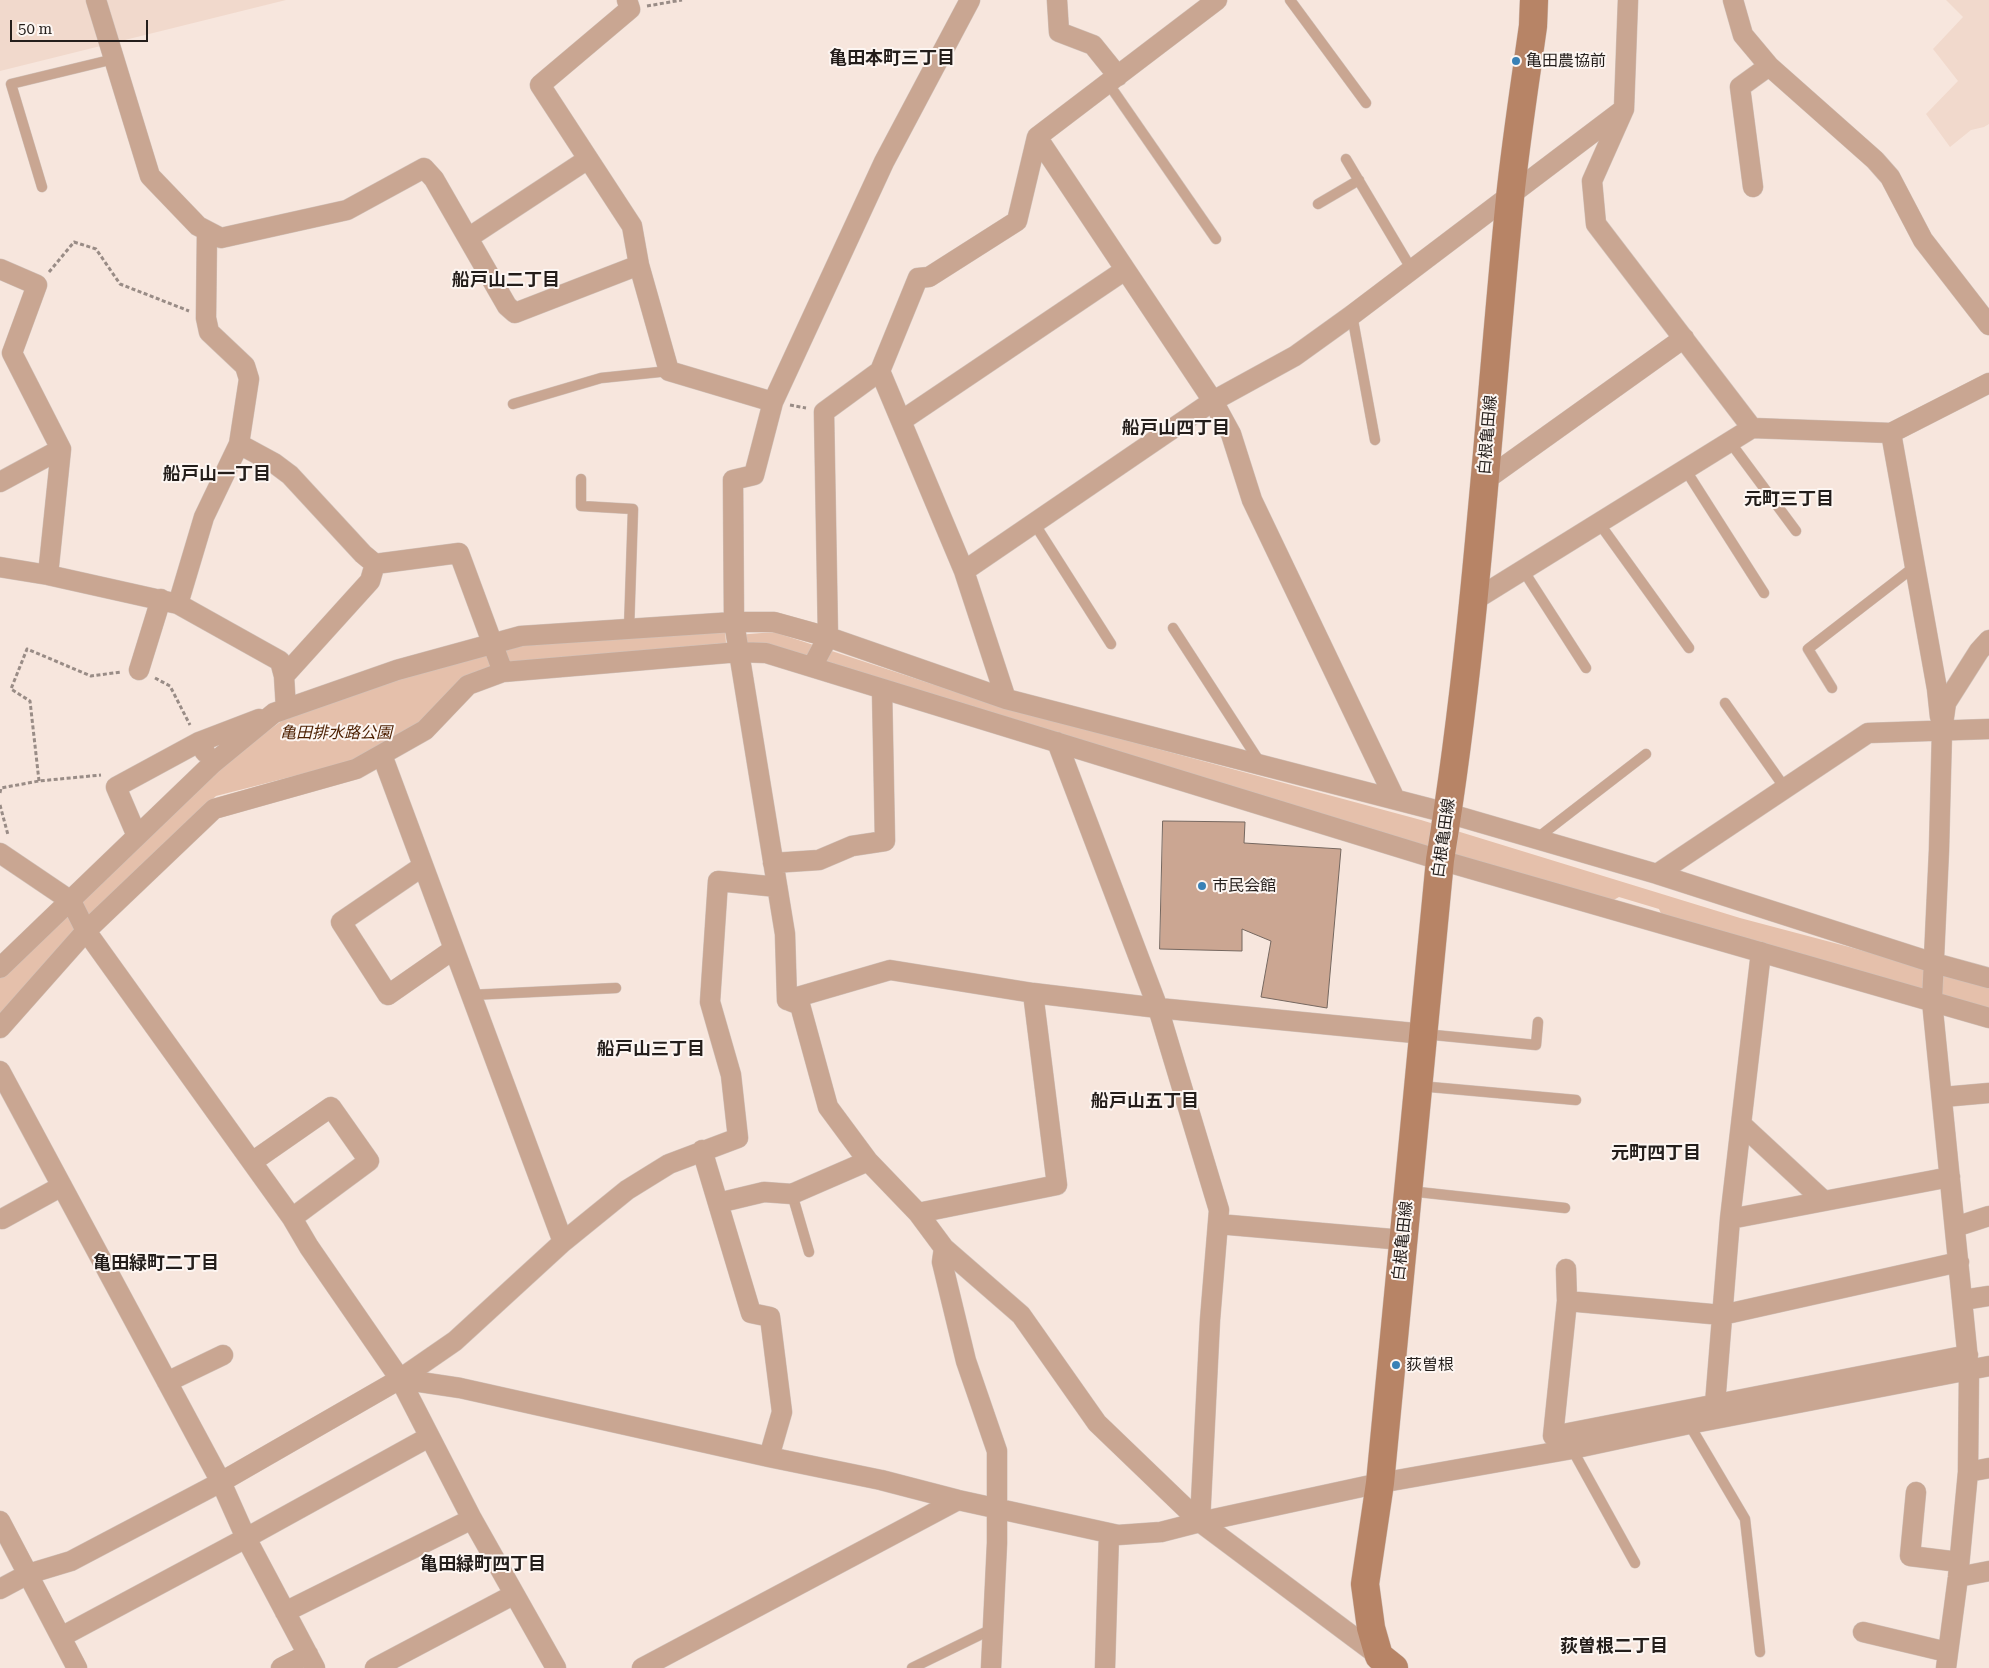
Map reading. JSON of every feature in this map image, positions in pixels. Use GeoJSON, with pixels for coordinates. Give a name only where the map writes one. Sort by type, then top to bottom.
{"type":"FeatureCollection","features":[{"type":"Feature","properties":{"kind":"main road","name":"白根亀田線"},"geometry":{"type":"LineString","coordinates":[[1386,1662],[1371,1628],[1365,1584],[1380,1483],[1440,860],[1448,813],[1473,601],[1510,196],[1533,26],[1534,0]]}},
{"type":"Feature","properties":{"kind":"street"},"geometry":{"type":"LineString","coordinates":[[96,0],[150,176],[198,226],[221,238],[347,210],[424,168],[434,179],[507,306],[515,313],[640,265]]}},
{"type":"Feature","properties":{"kind":"street"},"geometry":{"type":"LineString","coordinates":[[787,1000],[785,934],[734,622],[733,480],[754,475],[773,402],[884,162],[970,0]]}},
{"type":"Feature","properties":{"kind":"street"},"geometry":{"type":"LineString","coordinates":[[1057,0],[1059,32],[1093,45],[1113,79]]}},
{"type":"Feature","properties":{"kind":"street"},"geometry":{"type":"LineString","coordinates":[[812,667],[828,637],[824,412],[880,371],[918,278],[929,276],[1017,221],[1037,137],[1217,0]]}},
{"type":"Feature","properties":{"kind":"street"},"geometry":{"type":"LineString","coordinates":[[1628,0],[1624,109],[1592,181],[1596,224],[1752,428]]}},
{"type":"Feature","properties":{"kind":"street"},"geometry":{"type":"LineString","coordinates":[[1733,0],[1743,35],[1769,66],[1875,160],[1890,177],[1923,240],[1989,325]]}},
{"type":"Feature","properties":{"kind":"street"},"geometry":{"type":"LineString","coordinates":[[628,5],[540,85],[632,226],[640,265],[669,371],[773,402]]}},
{"type":"Feature","properties":{"kind":"street"},"geometry":{"type":"LineString","coordinates":[[1753,187],[1740,87],[1769,66]]}},
{"type":"Feature","properties":{"kind":"street"},"geometry":{"type":"LineString","coordinates":[[964,571],[1213,401],[1295,356],[1352,316],[1624,109]]}},
{"type":"Feature","properties":{"kind":"street"},"geometry":{"type":"LineString","coordinates":[[1037,137],[1213,401],[1231,434],[1252,500],[1395,799]]}},
{"type":"Feature","properties":{"kind":"street"},"geometry":{"type":"LineString","coordinates":[[468,238],[588,159]]}},
{"type":"Feature","properties":{"kind":"street"},"geometry":{"type":"LineString","coordinates":[[139,670],[170,601],[204,517],[239,444],[249,379],[245,366],[209,332],[206,318],[207,230]]}},
{"type":"Feature","properties":{"kind":"street"},"geometry":{"type":"LineString","coordinates":[[0,269],[37,285],[12,353],[61,450],[48,575]]}},
{"type":"Feature","properties":{"kind":"street"},"geometry":{"type":"LineString","coordinates":[[901,421],[1125,270]]}},
{"type":"Feature","properties":{"kind":"street"},"geometry":{"type":"LineString","coordinates":[[0,342],[20,332]]}},
{"type":"Feature","properties":{"kind":"street"},"geometry":{"type":"LineString","coordinates":[[1484,481],[1684,338]]}},
{"type":"Feature","properties":{"kind":"street"},"geometry":{"type":"LineString","coordinates":[[880,371],[964,571],[1006,699]]}},
{"type":"Feature","properties":{"kind":"street"},"geometry":{"type":"LineString","coordinates":[[1473,601],[1752,428],[1891,433],[1989,382]]}},
{"type":"Feature","properties":{"kind":"street"},"geometry":{"type":"LineString","coordinates":[[1891,433],[1937,689],[1942,731]]}},
{"type":"Feature","properties":{"kind":"street"},"geometry":{"type":"LineString","coordinates":[[239,444],[274,463],[290,476],[363,554],[375,564],[459,553],[503,672]]}},
{"type":"Feature","properties":{"kind":"street"},"geometry":{"type":"LineString","coordinates":[[0,482],[61,450]]}},
{"type":"Feature","properties":{"kind":"street"},"geometry":{"type":"LineString","coordinates":[[284,676],[370,580],[375,564]]}},
{"type":"Feature","properties":{"kind":"street"},"geometry":{"type":"LineString","coordinates":[[0,567],[48,575],[170,601],[280,661],[284,676],[280,711],[212,764],[0,968]]}},
{"type":"Feature","properties":{"kind":"street"},"geometry":{"type":"LineString","coordinates":[[137,836],[116,787],[199,742],[396,670],[521,636],[734,622],[774,622],[828,637],[1006,699],[1448,813],[1657,874],[1934,963],[1989,978]]}},
{"type":"Feature","properties":{"kind":"street"},"geometry":{"type":"LineString","coordinates":[[1863,1632],[1947,1660],[1959,1570],[1968,1472],[1968,1362],[1932,1001],[1942,731],[1946,703],[1989,640]]}},
{"type":"Feature","properties":{"kind":"street"},"geometry":{"type":"LineString","coordinates":[[0,1028],[86,931],[214,809],[356,769],[425,730],[468,685],[503,672],[740,652],[766,653],[1440,860],[1989,1018]]}},
{"type":"Feature","properties":{"kind":"street"},"geometry":{"type":"LineString","coordinates":[[774,863],[819,860],[852,846],[885,841],[882,689]]}},
{"type":"Feature","properties":{"kind":"street"},"geometry":{"type":"LineString","coordinates":[[1657,874],[1868,733],[1989,729]]}},
{"type":"Feature","properties":{"kind":"street"},"geometry":{"type":"LineString","coordinates":[[199,742],[212,764]]}},
{"type":"Feature","properties":{"kind":"street"},"geometry":{"type":"LineString","coordinates":[[1057,742],[1158,1008],[1219,1210],[1210,1320],[1200,1522]]}},
{"type":"Feature","properties":{"kind":"street"},"geometry":{"type":"LineString","coordinates":[[382,754],[563,1242]]}},
{"type":"Feature","properties":{"kind":"street"},"geometry":{"type":"LineString","coordinates":[[7,858],[71,901],[86,931],[292,1218],[309,1247],[400,1379],[513,1595],[556,1668]]}},
{"type":"Feature","properties":{"kind":"street"},"geometry":{"type":"LineString","coordinates":[[423,866],[341,922],[388,995],[454,949]]}},
{"type":"Feature","properties":{"kind":"street"},"geometry":{"type":"LineString","coordinates":[[0,1589],[28,1574],[71,1561],[221,1482],[400,1379],[455,1341],[563,1242],[627,1190],[669,1164],[738,1138],[731,1075],[710,1002],[718,881],[777,887]]}},
{"type":"Feature","properties":{"kind":"street"},"geometry":{"type":"LineString","coordinates":[[1715,1404],[1730,1219],[1761,952]]}},
{"type":"Feature","properties":{"kind":"street"},"geometry":{"type":"LineString","coordinates":[[787,1000],[890,970],[1033,993],[1158,1008],[1424,1034]]}},
{"type":"Feature","properties":{"kind":"street"},"geometry":{"type":"LineString","coordinates":[[918,1213],[1057,1185],[1033,993]]}},
{"type":"Feature","properties":{"kind":"street"},"geometry":{"type":"LineString","coordinates":[[787,1000],[800,1005],[828,1108],[868,1161],[918,1213],[944,1248],[1021,1315],[1097,1423],[1200,1522],[1386,1662]]}},
{"type":"Feature","properties":{"kind":"street"},"geometry":{"type":"LineString","coordinates":[[0,1071],[221,1482],[246,1538],[311,1661],[280,1668]]}},
{"type":"Feature","properties":{"kind":"street"},"geometry":{"type":"LineString","coordinates":[[1943,1097],[1989,1092]]}},
{"type":"Feature","properties":{"kind":"street"},"geometry":{"type":"LineString","coordinates":[[252,1162],[331,1107],[369,1161],[292,1218]]}},
{"type":"Feature","properties":{"kind":"street"},"geometry":{"type":"LineString","coordinates":[[1741,1124],[1824,1201]]}},
{"type":"Feature","properties":{"kind":"street"},"geometry":{"type":"LineString","coordinates":[[702,1150],[751,1313],[770,1317],[782,1412],[769,1458]]}},
{"type":"Feature","properties":{"kind":"street"},"geometry":{"type":"LineString","coordinates":[[718,1203],[764,1192],[792,1194],[868,1161]]}},
{"type":"Feature","properties":{"kind":"street"},"geometry":{"type":"LineString","coordinates":[[1730,1219],[1950,1177]]}},
{"type":"Feature","properties":{"kind":"street"},"geometry":{"type":"LineString","coordinates":[[2,1219],[62,1186]]}},
{"type":"Feature","properties":{"kind":"street"},"geometry":{"type":"LineString","coordinates":[[1955,1226],[1989,1216]]}},
{"type":"Feature","properties":{"kind":"street"},"geometry":{"type":"LineString","coordinates":[[1218,1224],[1403,1240]]}},
{"type":"Feature","properties":{"kind":"street"},"geometry":{"type":"LineString","coordinates":[[944,1248],[942,1262],[966,1361],[998,1451],[991,1668]]}},
{"type":"Feature","properties":{"kind":"street"},"geometry":{"type":"LineString","coordinates":[[1567,1301],[1722,1315],[1959,1262]]}},
{"type":"Feature","properties":{"kind":"street"},"geometry":{"type":"LineString","coordinates":[[1566,1269],[1567,1301],[1553,1436],[1715,1404],[1968,1362],[1989,1366]]}},
{"type":"Feature","properties":{"kind":"street"},"geometry":{"type":"LineString","coordinates":[[1963,1300],[1989,1296]]}},
{"type":"Feature","properties":{"kind":"street"},"geometry":{"type":"LineString","coordinates":[[167,1382],[223,1354]]}},
{"type":"Feature","properties":{"kind":"street"},"geometry":{"type":"LineString","coordinates":[[400,1379],[460,1388],[769,1458],[880,1480],[958,1500],[1118,1535],[1161,1532],[1380,1483],[1572,1449],[1968,1362]]}},
{"type":"Feature","properties":{"kind":"street"},"geometry":{"type":"LineString","coordinates":[[61,1637],[429,1437]]}},
{"type":"Feature","properties":{"kind":"street"},"geometry":{"type":"LineString","coordinates":[[1968,1472],[1989,1468]]}},
{"type":"Feature","properties":{"kind":"street"},"geometry":{"type":"LineString","coordinates":[[1916,1492],[1910,1556],[1959,1570],[1989,1571]]}},
{"type":"Feature","properties":{"kind":"street"},"geometry":{"type":"LineString","coordinates":[[642,1668],[958,1500]]}},
{"type":"Feature","properties":{"kind":"street"},"geometry":{"type":"LineString","coordinates":[[285,1612],[472,1519]]}},
{"type":"Feature","properties":{"kind":"street"},"geometry":{"type":"LineString","coordinates":[[0,1521],[77,1668]]}},
{"type":"Feature","properties":{"kind":"street"},"geometry":{"type":"LineString","coordinates":[[1105,1668],[1110,1533]]}},
{"type":"Feature","properties":{"kind":"street"},"geometry":{"type":"LineString","coordinates":[[375,1668],[513,1595]]}},
{"type":"Feature","properties":{"kind":"lane"},"geometry":{"type":"LineString","coordinates":[[1290,0],[1366,103]]}},
{"type":"Feature","properties":{"kind":"lane"},"geometry":{"type":"LineString","coordinates":[[42,187],[11,84],[114,59]]}},
{"type":"Feature","properties":{"kind":"lane"},"geometry":{"type":"LineString","coordinates":[[1113,79],[1216,239]]}},
{"type":"Feature","properties":{"kind":"lane"},"geometry":{"type":"LineString","coordinates":[[1346,159],[1412,270]]}},
{"type":"Feature","properties":{"kind":"lane"},"geometry":{"type":"LineString","coordinates":[[1318,204],[1359,180]]}},
{"type":"Feature","properties":{"kind":"lane"},"geometry":{"type":"LineString","coordinates":[[1352,316],[1375,440]]}},
{"type":"Feature","properties":{"kind":"lane"},"geometry":{"type":"LineString","coordinates":[[513,404],[600,378],[669,371]]}},
{"type":"Feature","properties":{"kind":"lane"},"geometry":{"type":"LineString","coordinates":[[1730,442],[1796,531]]}},
{"type":"Feature","properties":{"kind":"lane"},"geometry":{"type":"LineString","coordinates":[[1685,469],[1764,593]]}},
{"type":"Feature","properties":{"kind":"lane"},"geometry":{"type":"LineString","coordinates":[[581,479],[581,506],[633,509],[629,629]]}},
{"type":"Feature","properties":{"kind":"lane"},"geometry":{"type":"LineString","coordinates":[[1599,522],[1689,648]]}},
{"type":"Feature","properties":{"kind":"lane"},"geometry":{"type":"LineString","coordinates":[[1034,523],[1111,644]]}},
{"type":"Feature","properties":{"kind":"lane"},"geometry":{"type":"LineString","coordinates":[[1832,688],[1808,649],[1914,567]]}},
{"type":"Feature","properties":{"kind":"lane"},"geometry":{"type":"LineString","coordinates":[[1523,570],[1586,668]]}},
{"type":"Feature","properties":{"kind":"lane"},"geometry":{"type":"LineString","coordinates":[[1173,628],[1262,765]]}},
{"type":"Feature","properties":{"kind":"lane"},"geometry":{"type":"LineString","coordinates":[[1725,702],[1785,788]]}},
{"type":"Feature","properties":{"kind":"lane"},"geometry":{"type":"LineString","coordinates":[[1536,839],[1646,754]]}},
{"type":"Feature","properties":{"kind":"lane"},"geometry":{"type":"LineString","coordinates":[[471,995],[616,988]]}},
{"type":"Feature","properties":{"kind":"lane"},"geometry":{"type":"LineString","coordinates":[[1424,1034],[1536,1045],[1538,1022]]}},
{"type":"Feature","properties":{"kind":"lane"},"geometry":{"type":"LineString","coordinates":[[1418,1086],[1576,1100]]}},
{"type":"Feature","properties":{"kind":"lane"},"geometry":{"type":"LineString","coordinates":[[1408,1191],[1566,1208]]}},
{"type":"Feature","properties":{"kind":"lane"},"geometry":{"type":"LineString","coordinates":[[792,1194],[809,1252]]}},
{"type":"Feature","properties":{"kind":"lane"},"geometry":{"type":"LineString","coordinates":[[1689,1424],[1745,1519],[1760,1652]]}},
{"type":"Feature","properties":{"kind":"lane"},"geometry":{"type":"LineString","coordinates":[[1572,1449],[1636,1563]]}},
{"type":"Feature","properties":{"kind":"lane"},"geometry":{"type":"LineString","coordinates":[[912,1668],[992,1629]]}},
{"type":"Feature","properties":{"kind":"path"},"geometry":{"type":"LineString","coordinates":[[628,5],[682,0]]}},
{"type":"Feature","properties":{"kind":"path"},"geometry":{"type":"LineString","coordinates":[[37,285],[74,242],[96,249],[120,284],[206,318]]}},
{"type":"Feature","properties":{"kind":"path"},"geometry":{"type":"LineString","coordinates":[[773,402],[824,412]]}},
{"type":"Feature","properties":{"kind":"path"},"geometry":{"type":"LineString","coordinates":[[39,781],[30,701],[11,688],[27,649],[91,676],[139,670],[170,686],[199,742]]}},
{"type":"Feature","properties":{"kind":"path"},"geometry":{"type":"LineString","coordinates":[[0,794],[1,788],[39,781],[110,774],[116,787]]}},
{"type":"Feature","properties":{"kind":"path"},"geometry":{"type":"LineString","coordinates":[[0,804],[7,858]]}},
{"type":"Feature","properties":{"kind":"shaded area"},"geometry":{"type":"Polygon","coordinates":[[[0,0],[286,0],[0,71],[0,0]]]}},
{"type":"Feature","properties":{"kind":"shaded area"},"geometry":{"type":"Polygon","coordinates":[[[1946,0],[1989,0],[1989,124],[1971,130],[1950,147],[1926,114],[1958,81],[1933,49],[1963,17],[1946,0]]]}},
{"type":"Feature","properties":{"kind":"green space","name":"亀田排水路公園"},"geometry":{"type":"Polygon","coordinates":[[[725,631],[726,643],[500,663],[420,727],[353,761],[216,796],[55,955],[0,1020],[0,972],[221,764],[290,715],[402,679],[523,645],[725,631]]]}},
{"type":"Feature","properties":{"kind":"green space"},"geometry":{"type":"Polygon","coordinates":[[[774,632],[999,706],[1421,820],[1740,918],[1989,984],[1989,1009],[1663,918],[1659,909],[1619,897],[1610,902],[746,642],[737,635],[774,632]]]}},
{"type":"Feature","properties":{"kind":"building"},"geometry":{"type":"Polygon","coordinates":[[[1163,821],[1245,822],[1244,843],[1341,849],[1327,1008],[1261,997],[1271,941],[1242,929],[1242,951],[1160,949],[1163,821]]]}},
{"type":"Feature","properties":{"kind":"place","name":"亀田農協前"},"geometry":{"type":"Point","coordinates":[1516,61]}},
{"type":"Feature","properties":{"kind":"place","name":"市民会館"},"geometry":{"type":"Point","coordinates":[1202,886]}},
{"type":"Feature","properties":{"kind":"place","name":"荻曽根"},"geometry":{"type":"Point","coordinates":[1396,1365]}},
{"type":"Feature","properties":{"kind":"district","name":"亀田本町三丁目"},"geometry":{"type":"Point","coordinates":[892,59]}},
{"type":"Feature","properties":{"kind":"district","name":"船戸山二丁目"},"geometry":{"type":"Point","coordinates":[506,281]}},
{"type":"Feature","properties":{"kind":"district","name":"船戸山四丁目"},"geometry":{"type":"Point","coordinates":[1176,429]}},
{"type":"Feature","properties":{"kind":"district","name":"船戸山一丁目"},"geometry":{"type":"Point","coordinates":[217,475]}},
{"type":"Feature","properties":{"kind":"district","name":"元町三丁目"},"geometry":{"type":"Point","coordinates":[1789,500]}},
{"type":"Feature","properties":{"kind":"district","name":"船戸山三丁目"},"geometry":{"type":"Point","coordinates":[651,1050]}},
{"type":"Feature","properties":{"kind":"district","name":"船戸山五丁目"},"geometry":{"type":"Point","coordinates":[1145,1102]}},
{"type":"Feature","properties":{"kind":"district","name":"元町四丁目"},"geometry":{"type":"Point","coordinates":[1656,1154]}},
{"type":"Feature","properties":{"kind":"district","name":"亀田緑町二丁目"},"geometry":{"type":"Point","coordinates":[156,1264]}},
{"type":"Feature","properties":{"kind":"district","name":"亀田緑町四丁目"},"geometry":{"type":"Point","coordinates":[483,1565]}},
{"type":"Feature","properties":{"kind":"district","name":"荻曽根二丁目"},"geometry":{"type":"Point","coordinates":[1614,1647]}}]}
